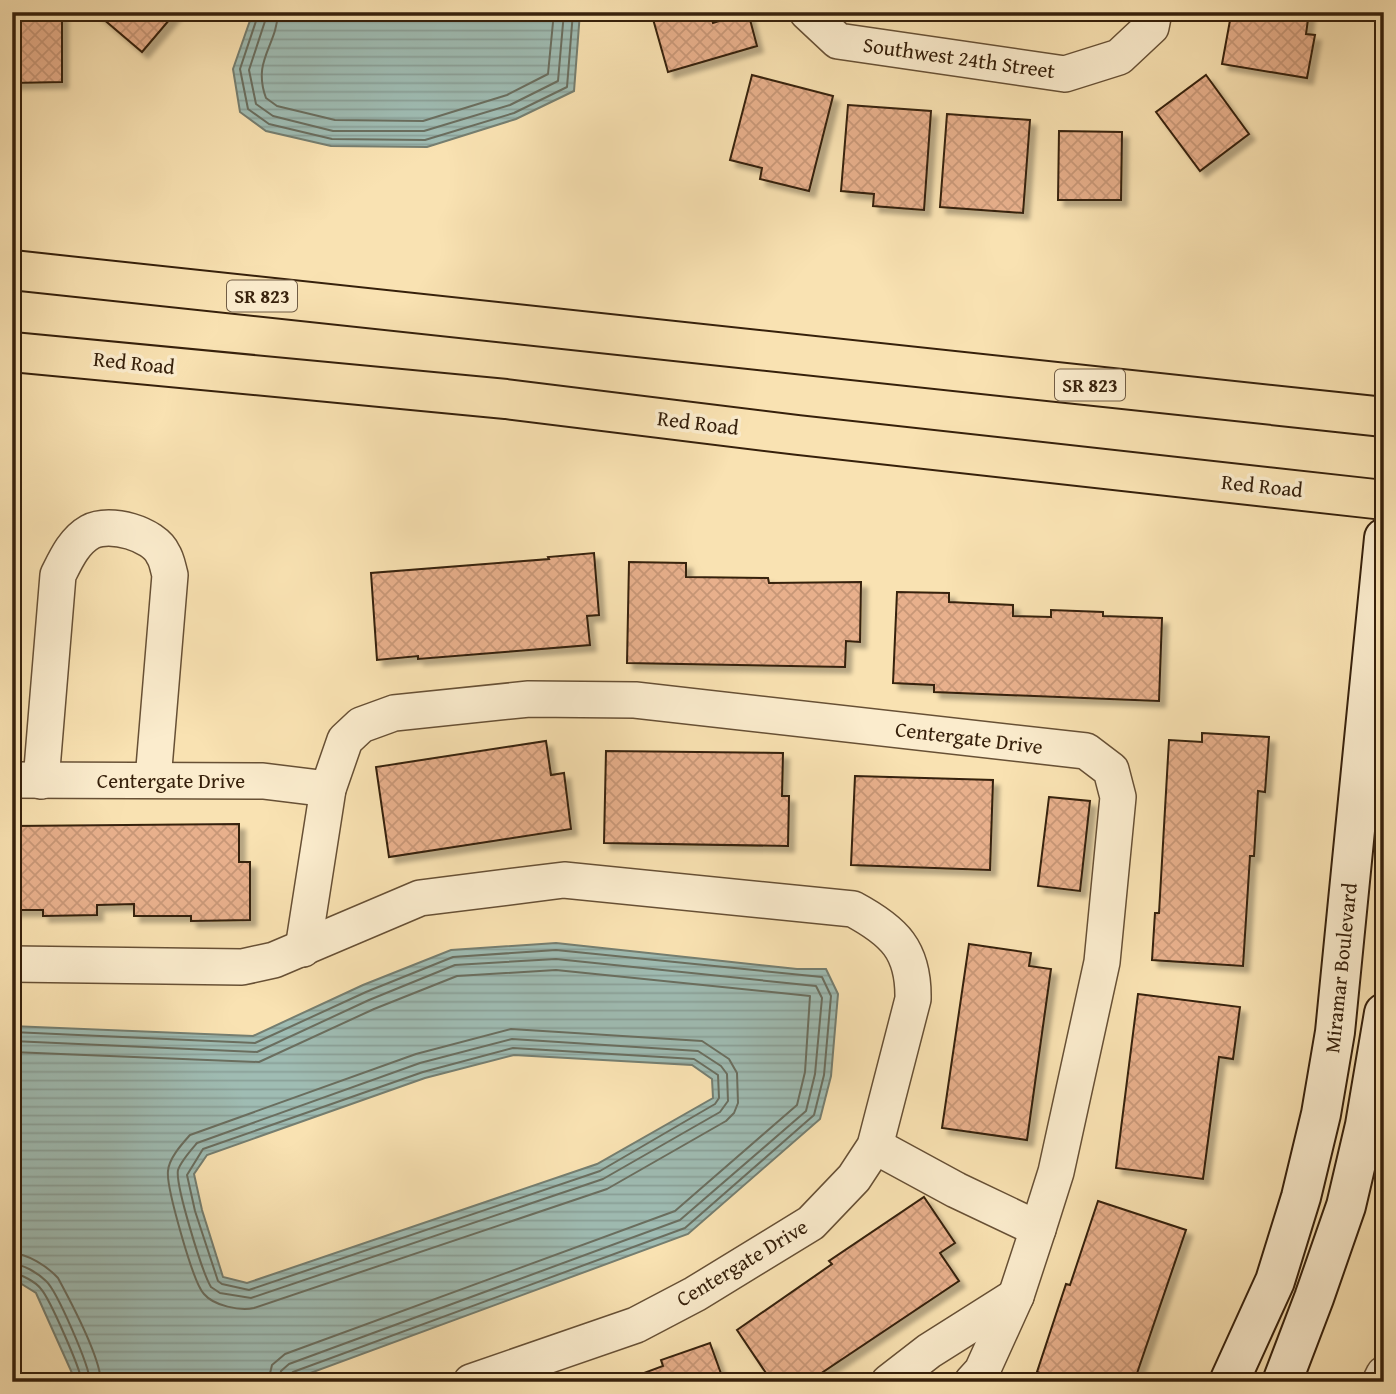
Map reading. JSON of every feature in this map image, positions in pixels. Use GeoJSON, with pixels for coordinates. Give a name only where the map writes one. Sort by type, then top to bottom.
{"type":"FeatureCollection","features":[{"type":"Feature","properties":{"kind":"highway","name":"SR 823"},"geometry":{"type":"LineString","coordinates":[[12,270],[1384,416]]}},
{"type":"Feature","properties":{"kind":"highway","name":"Red Road"},"geometry":{"type":"LineString","coordinates":[[12,352],[506,399],[1384,500]]}},
{"type":"Feature","properties":{"kind":"street","name":"Southwest 24th Street"},"geometry":{"type":"LineString","coordinates":[[807,12],[838,41],[1065,74],[1119,57],[1151,27],[1154,12]]}},
{"type":"Feature","properties":{"kind":"street"},"geometry":{"type":"LineString","coordinates":[[27,780],[58,575],[71,549],[91,531],[118,528],[136,531],[163,551],[170,575],[153,780]]}},
{"type":"Feature","properties":{"kind":"street","name":"Miramar Boulevard"},"geometry":{"type":"LineString","coordinates":[[1229,1382],[1275,1281],[1301,1196],[1321,1114],[1335,1032],[1384,538]]}},
{"type":"Feature","properties":{"kind":"street","name":"Centergate Drive"},"geometry":{"type":"LineString","coordinates":[[303,949],[328,789],[345,740],[361,725],[394,713],[529,699],[635,700],[1086,751],[1111,770],[1118,797],[1101,962],[1056,1172],[1016,1296],[982,1371],[972,1382]]}},
{"type":"Feature","properties":{"kind":"street","name":"Centergate Drive"},"geometry":{"type":"LineString","coordinates":[[27,780],[263,781],[328,789]]}},
{"type":"Feature","properties":{"kind":"street","name":"Centergate Drive"},"geometry":{"type":"LineString","coordinates":[[12,964],[242,967],[274,960],[303,949],[419,898],[564,880],[853,909],[881,924],[901,943],[913,982],[913,999],[875,1146],[854,1178],[811,1223],[695,1294],[636,1325],[471,1382]]}},
{"type":"Feature","properties":{"kind":"street"},"geometry":{"type":"LineString","coordinates":[[1282,1382],[1346,1206],[1365,1125],[1384,1013]]}},
{"type":"Feature","properties":{"kind":"street"},"geometry":{"type":"LineString","coordinates":[[875,1146],[956,1190],[1038,1229]]}},
{"type":"Feature","properties":{"kind":"street"},"geometry":{"type":"LineString","coordinates":[[889,1382],[929,1351],[1016,1296]]}},
{"type":"Feature","properties":{"kind":"street"},"geometry":{"type":"LineString","coordinates":[[1380,1382],[1384,1374]]}},
{"type":"Feature","properties":{"kind":"water"},"geometry":{"type":"Polygon","coordinates":[[[253,12],[580,12],[574,91],[516,119],[427,147],[331,146],[266,131],[240,112],[233,69],[253,12]]]}},
{"type":"Feature","properties":{"kind":"water"},"geometry":{"type":"Polygon","coordinates":[[[556,943],[797,969],[826,969],[838,994],[831,1076],[820,1119],[688,1234],[286,1382],[76,1382],[36,1293],[12,1278],[12,1026],[253,1036],[363,985],[451,950],[556,943]],[[514,1055],[425,1078],[207,1155],[194,1174],[223,1277],[247,1283],[597,1164],[713,1098],[712,1079],[692,1065],[514,1055]]]}},
{"type":"Feature","properties":{"kind":"building"},"geometry":{"type":"Polygon","coordinates":[[[12,12],[62,12],[62,82],[12,83],[12,12]]]}},
{"type":"Feature","properties":{"kind":"building"},"geometry":{"type":"Polygon","coordinates":[[[95,12],[176,12],[142,52],[95,12]]]}},
{"type":"Feature","properties":{"kind":"building"},"geometry":{"type":"Polygon","coordinates":[[[651,12],[710,12],[713,23],[748,12],[757,46],[668,72],[651,12]]]}},
{"type":"Feature","properties":{"kind":"building"},"geometry":{"type":"Polygon","coordinates":[[[1225,12],[1309,12],[1306,34],[1315,35],[1307,78],[1222,64],[1231,15],[1225,12]]]}},
{"type":"Feature","properties":{"kind":"building"},"geometry":{"type":"Polygon","coordinates":[[[752,75],[833,96],[809,191],[760,179],[762,168],[730,160],[752,75]]]}},
{"type":"Feature","properties":{"kind":"building"},"geometry":{"type":"Polygon","coordinates":[[[1206,75],[1249,134],[1200,171],[1156,112],[1206,75]]]}},
{"type":"Feature","properties":{"kind":"building"},"geometry":{"type":"Polygon","coordinates":[[[848,105],[931,111],[924,210],[873,206],[874,194],[841,191],[848,105]]]}},
{"type":"Feature","properties":{"kind":"building"},"geometry":{"type":"Polygon","coordinates":[[[947,114],[1030,120],[1023,213],[940,207],[947,114]]]}},
{"type":"Feature","properties":{"kind":"building"},"geometry":{"type":"Polygon","coordinates":[[[1059,131],[1122,132],[1121,200],[1058,200],[1059,131]]]}},
{"type":"Feature","properties":{"kind":"building"},"geometry":{"type":"Polygon","coordinates":[[[594,553],[599,615],[587,616],[590,645],[377,660],[371,573],[594,553]]]}},
{"type":"Feature","properties":{"kind":"building"},"geometry":{"type":"Polygon","coordinates":[[[629,562],[686,563],[686,577],[768,578],[769,583],[861,582],[860,642],[846,641],[845,667],[627,663],[629,562]]]}},
{"type":"Feature","properties":{"kind":"building"},"geometry":{"type":"Polygon","coordinates":[[[897,592],[949,593],[949,602],[1013,605],[1013,616],[1051,617],[1051,610],[1103,612],[1103,616],[1162,618],[1159,701],[934,692],[934,685],[893,683],[897,592]]]}},
{"type":"Feature","properties":{"kind":"building"},"geometry":{"type":"Polygon","coordinates":[[[1202,733],[1269,737],[1265,792],[1258,791],[1254,856],[1250,856],[1243,966],[1152,960],[1155,913],[1159,913],[1169,740],[1202,742],[1202,733]]]}},
{"type":"Feature","properties":{"kind":"building"},"geometry":{"type":"Polygon","coordinates":[[[546,741],[551,775],[564,773],[571,829],[389,857],[376,767],[546,741]]]}},
{"type":"Feature","properties":{"kind":"building"},"geometry":{"type":"Polygon","coordinates":[[[606,751],[783,753],[782,796],[789,796],[788,846],[604,843],[606,751]]]}},
{"type":"Feature","properties":{"kind":"building"},"geometry":{"type":"Polygon","coordinates":[[[855,776],[993,780],[990,870],[851,865],[855,776]]]}},
{"type":"Feature","properties":{"kind":"building"},"geometry":{"type":"Polygon","coordinates":[[[1049,797],[1090,801],[1080,891],[1038,886],[1049,797]]]}},
{"type":"Feature","properties":{"kind":"building"},"geometry":{"type":"Polygon","coordinates":[[[239,824],[239,862],[250,862],[250,920],[191,921],[191,916],[134,916],[134,904],[97,905],[97,915],[43,916],[43,910],[12,910],[12,826],[239,824]]]}},
{"type":"Feature","properties":{"kind":"building"},"geometry":{"type":"Polygon","coordinates":[[[969,944],[1031,953],[1029,966],[1051,969],[1027,1140],[942,1128],[969,944]]]}},
{"type":"Feature","properties":{"kind":"building"},"geometry":{"type":"Polygon","coordinates":[[[1138,994],[1240,1007],[1233,1059],[1219,1057],[1203,1179],[1116,1168],[1138,994]]]}},
{"type":"Feature","properties":{"kind":"building"},"geometry":{"type":"Polygon","coordinates":[[[924,1197],[955,1243],[940,1253],[959,1281],[808,1382],[772,1382],[737,1330],[832,1264],[829,1261],[924,1197]]]}},
{"type":"Feature","properties":{"kind":"building"},"geometry":{"type":"Polygon","coordinates":[[[1098,1201],[1186,1230],[1134,1382],[1066,1382],[1037,1372],[1066,1284],[1070,1285],[1098,1201]]]}},
{"type":"Feature","properties":{"kind":"building"},"geometry":{"type":"Polygon","coordinates":[[[710,1343],[724,1382],[620,1382],[663,1366],[661,1360],[710,1343]]]}}]}
